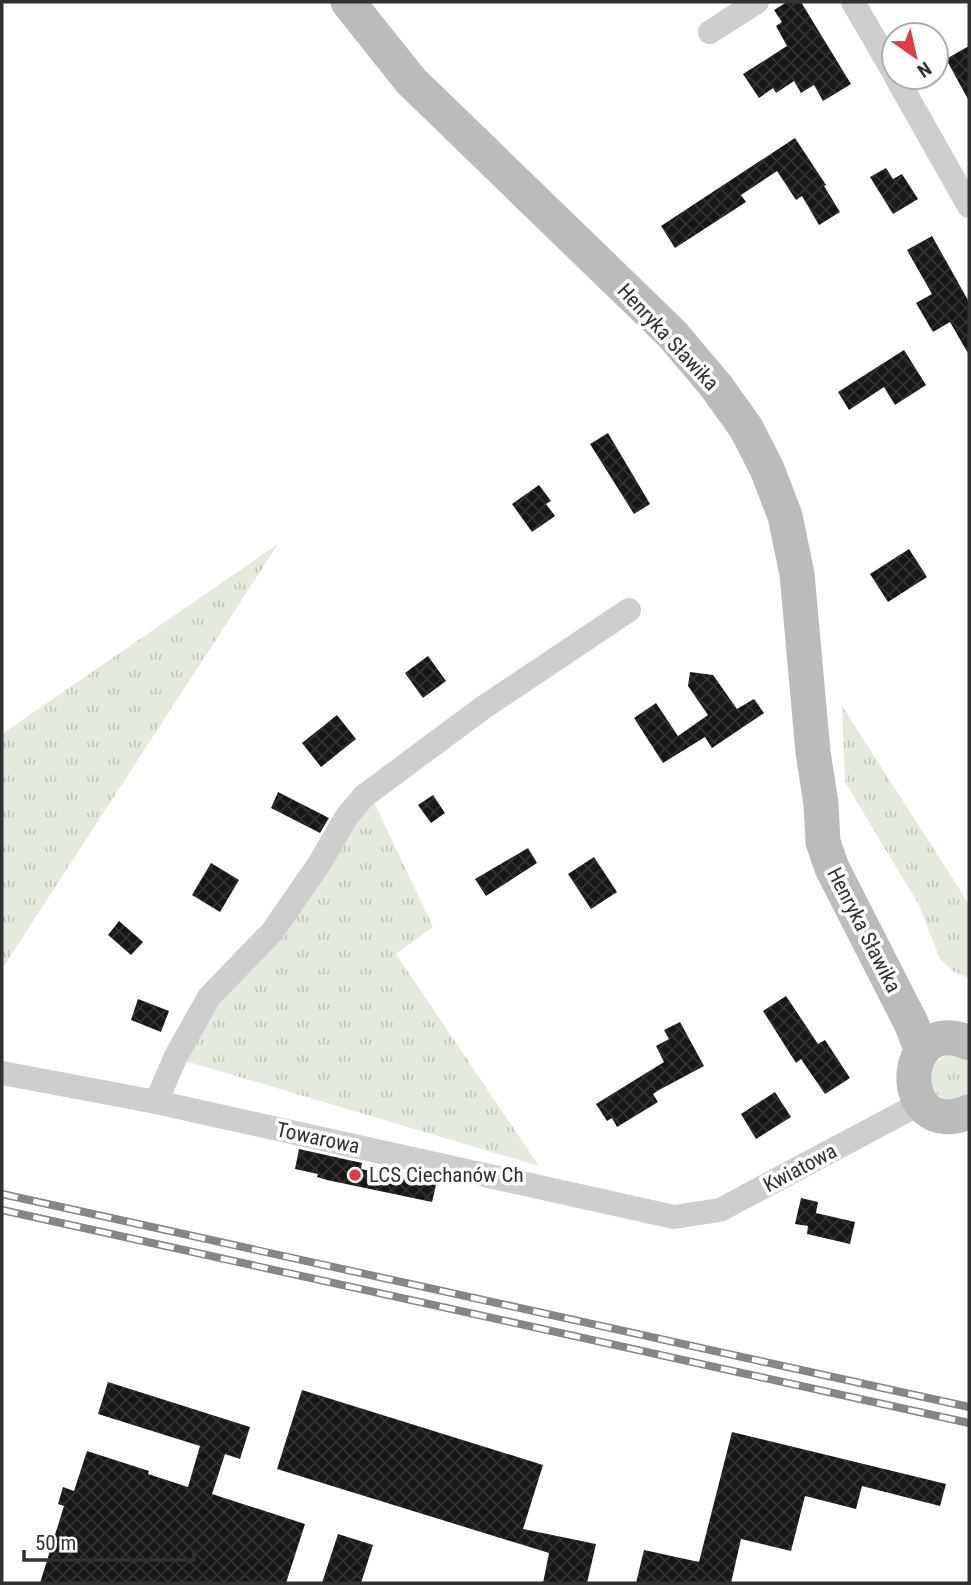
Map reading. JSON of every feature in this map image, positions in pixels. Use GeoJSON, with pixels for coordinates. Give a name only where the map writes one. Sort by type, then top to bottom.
{"type":"FeatureCollection","features":[{"type":"Feature","properties":{"kind":"main road","name":"Henryka Sławika"},"geometry":{"type":"LineString","coordinates":[[348,2],[411,81],[672,334],[716,386],[746,428],[767,469],[785,516],[797,574],[823,842],[832,868],[911,1023],[945,1045]]}},
{"type":"Feature","properties":{"kind":"main road"},"geometry":{"type":"LineString","coordinates":[[945,1045],[912,1072],[915,1093],[921,1103],[939,1115],[950,1117],[969,1112]]}},
{"type":"Feature","properties":{"kind":"street"},"geometry":{"type":"LineString","coordinates":[[710,32],[757,2]]}},
{"type":"Feature","properties":{"kind":"street"},"geometry":{"type":"LineString","coordinates":[[853,2],[880,49]]}},
{"type":"Feature","properties":{"kind":"street"},"geometry":{"type":"LineString","coordinates":[[904,91],[969,206]]}},
{"type":"Feature","properties":{"kind":"street"},"geometry":{"type":"LineString","coordinates":[[156,1102],[176,1056],[209,997],[272,932],[319,864],[347,816],[364,796],[484,707],[629,610]]}},
{"type":"Feature","properties":{"kind":"street","name":"Towarowa"},"geometry":{"type":"LineString","coordinates":[[2,1073],[156,1102],[674,1217]]}},
{"type":"Feature","properties":{"kind":"street","name":"Kwiatowa"},"geometry":{"type":"LineString","coordinates":[[674,1217],[720,1210],[921,1103]]}},
{"type":"Feature","properties":{"kind":"green space"},"geometry":{"type":"Polygon","coordinates":[[[278,544],[2,969],[2,734],[278,544]]]}},
{"type":"Feature","properties":{"kind":"green space"},"geometry":{"type":"Polygon","coordinates":[[[842,706],[969,904],[969,978],[954,972],[940,959],[919,905],[845,782],[842,706]]]}},
{"type":"Feature","properties":{"kind":"green space"},"geometry":{"type":"Polygon","coordinates":[[[372,798],[433,927],[396,954],[539,1166],[179,1059],[209,1011],[372,798]]]}},
{"type":"Feature","properties":{"kind":"green space"},"geometry":{"type":"Polygon","coordinates":[[[948,1055],[965,1059],[969,1063],[969,1094],[964,1098],[946,1101],[932,1091],[931,1074],[937,1061],[948,1055]]]}},
{"type":"Feature","properties":{"kind":"building"},"geometry":{"type":"Polygon","coordinates":[[[787,2],[801,2],[851,84],[823,101],[814,85],[801,93],[794,81],[776,93],[773,88],[759,98],[743,74],[787,46],[776,26],[782,22],[774,10],[787,2]]]}},
{"type":"Feature","properties":{"kind":"building"},"geometry":{"type":"Polygon","coordinates":[[[969,46],[969,101],[950,66],[950,57],[969,46]]]}},
{"type":"Feature","properties":{"kind":"building"},"geometry":{"type":"Polygon","coordinates":[[[795,138],[840,212],[819,225],[802,196],[796,200],[777,171],[741,195],[746,202],[675,248],[661,226],[795,138]]]}},
{"type":"Feature","properties":{"kind":"building"},"geometry":{"type":"Polygon","coordinates":[[[886,168],[893,179],[902,174],[918,199],[893,214],[870,177],[886,168]]]}},
{"type":"Feature","properties":{"kind":"building"},"geometry":{"type":"Polygon","coordinates":[[[932,236],[969,302],[969,355],[950,322],[933,332],[916,303],[932,294],[907,250],[932,236]]]}},
{"type":"Feature","properties":{"kind":"building"},"geometry":{"type":"Polygon","coordinates":[[[904,350],[926,385],[895,405],[884,387],[849,410],[838,392],[904,350]]]}},
{"type":"Feature","properties":{"kind":"building"},"geometry":{"type":"Polygon","coordinates":[[[608,433],[650,504],[634,514],[590,444],[608,433]]]}},
{"type":"Feature","properties":{"kind":"building"},"geometry":{"type":"Polygon","coordinates":[[[539,485],[551,501],[546,504],[555,516],[532,532],[512,504],[539,485]]]}},
{"type":"Feature","properties":{"kind":"building"},"geometry":{"type":"Polygon","coordinates":[[[909,549],[927,577],[888,602],[870,574],[909,549]]]}},
{"type":"Feature","properties":{"kind":"building"},"geometry":{"type":"Polygon","coordinates":[[[428,656],[446,681],[423,698],[405,673],[428,656]]]}},
{"type":"Feature","properties":{"kind":"building"},"geometry":{"type":"Polygon","coordinates":[[[690,672],[713,675],[737,709],[754,699],[764,713],[712,748],[705,737],[663,763],[634,718],[656,703],[678,736],[708,715],[688,686],[690,672]]]}},
{"type":"Feature","properties":{"kind":"building"},"geometry":{"type":"Polygon","coordinates":[[[337,715],[356,739],[321,767],[302,743],[337,715]]]}},
{"type":"Feature","properties":{"kind":"building"},"geometry":{"type":"Polygon","coordinates":[[[278,792],[329,818],[320,833],[271,808],[278,792]]]}},
{"type":"Feature","properties":{"kind":"building"},"geometry":{"type":"Polygon","coordinates":[[[433,795],[445,813],[431,823],[418,805],[433,795]]]}},
{"type":"Feature","properties":{"kind":"building"},"geometry":{"type":"Polygon","coordinates":[[[528,848],[537,863],[486,896],[475,879],[528,848]]]}},
{"type":"Feature","properties":{"kind":"building"},"geometry":{"type":"Polygon","coordinates":[[[594,857],[617,892],[591,909],[568,874],[594,857]]]}},
{"type":"Feature","properties":{"kind":"building"},"geometry":{"type":"Polygon","coordinates":[[[211,863],[239,880],[220,912],[192,895],[211,863]]]}},
{"type":"Feature","properties":{"kind":"building"},"geometry":{"type":"Polygon","coordinates":[[[119,921],[143,942],[131,955],[108,935],[119,921]]]}},
{"type":"Feature","properties":{"kind":"building"},"geometry":{"type":"Polygon","coordinates":[[[786,996],[818,1044],[825,1040],[850,1078],[825,1094],[801,1059],[796,1063],[763,1011],[786,996]]]}},
{"type":"Feature","properties":{"kind":"building"},"geometry":{"type":"Polygon","coordinates":[[[138,999],[169,1011],[161,1032],[131,1020],[138,999]]]}},
{"type":"Feature","properties":{"kind":"building"},"geometry":{"type":"Polygon","coordinates":[[[680,1022],[704,1066],[653,1094],[658,1102],[617,1127],[612,1118],[607,1121],[596,1104],[664,1062],[656,1046],[669,1039],[664,1030],[680,1022]]]}},
{"type":"Feature","properties":{"kind":"building"},"geometry":{"type":"Polygon","coordinates":[[[775,1092],[791,1117],[756,1139],[741,1114],[775,1092]]]}},
{"type":"Feature","properties":{"kind":"building","name":"LCS Ciechanów Ch"},"geometry":{"type":"Polygon","coordinates":[[[299,1149],[362,1163],[361,1169],[436,1185],[432,1202],[327,1180],[317,1177],[318,1174],[295,1169],[299,1149]]]}},
{"type":"Feature","properties":{"kind":"building"},"geometry":{"type":"Polygon","coordinates":[[[801,1198],[818,1202],[816,1213],[855,1222],[850,1244],[807,1234],[808,1226],[795,1224],[801,1198]]]}},
{"type":"Feature","properties":{"kind":"building"},"geometry":{"type":"Polygon","coordinates":[[[108,1382],[250,1427],[240,1459],[225,1454],[212,1494],[305,1524],[286,1583],[40,1583],[64,1506],[58,1504],[63,1487],[74,1491],[87,1451],[188,1487],[200,1446],[98,1414],[108,1382]]]}},
{"type":"Feature","properties":{"kind":"building"},"geometry":{"type":"Polygon","coordinates":[[[302,1390],[543,1465],[523,1529],[596,1544],[587,1583],[543,1583],[549,1553],[277,1469],[302,1390]]]}},
{"type":"Feature","properties":{"kind":"building"},"geometry":{"type":"Polygon","coordinates":[[[732,1432],[946,1484],[940,1506],[862,1486],[856,1509],[805,1496],[791,1551],[741,1539],[731,1583],[636,1583],[644,1550],[699,1562],[732,1432]]]}},
{"type":"Feature","properties":{"kind":"building"},"geometry":{"type":"Polygon","coordinates":[[[338,1534],[373,1545],[361,1583],[322,1583],[338,1534]]]}},
{"type":"Feature","properties":{"kind":"railway"},"geometry":{"type":"LineString","coordinates":[[2,1194],[969,1407]]}},
{"type":"Feature","properties":{"kind":"railway"},"geometry":{"type":"LineString","coordinates":[[2,1210],[969,1423]]}},
{"type":"Feature","properties":{"kind":"place","name":"LCS Ciechanów Ch"},"geometry":{"type":"Point","coordinates":[355,1175]}}]}
